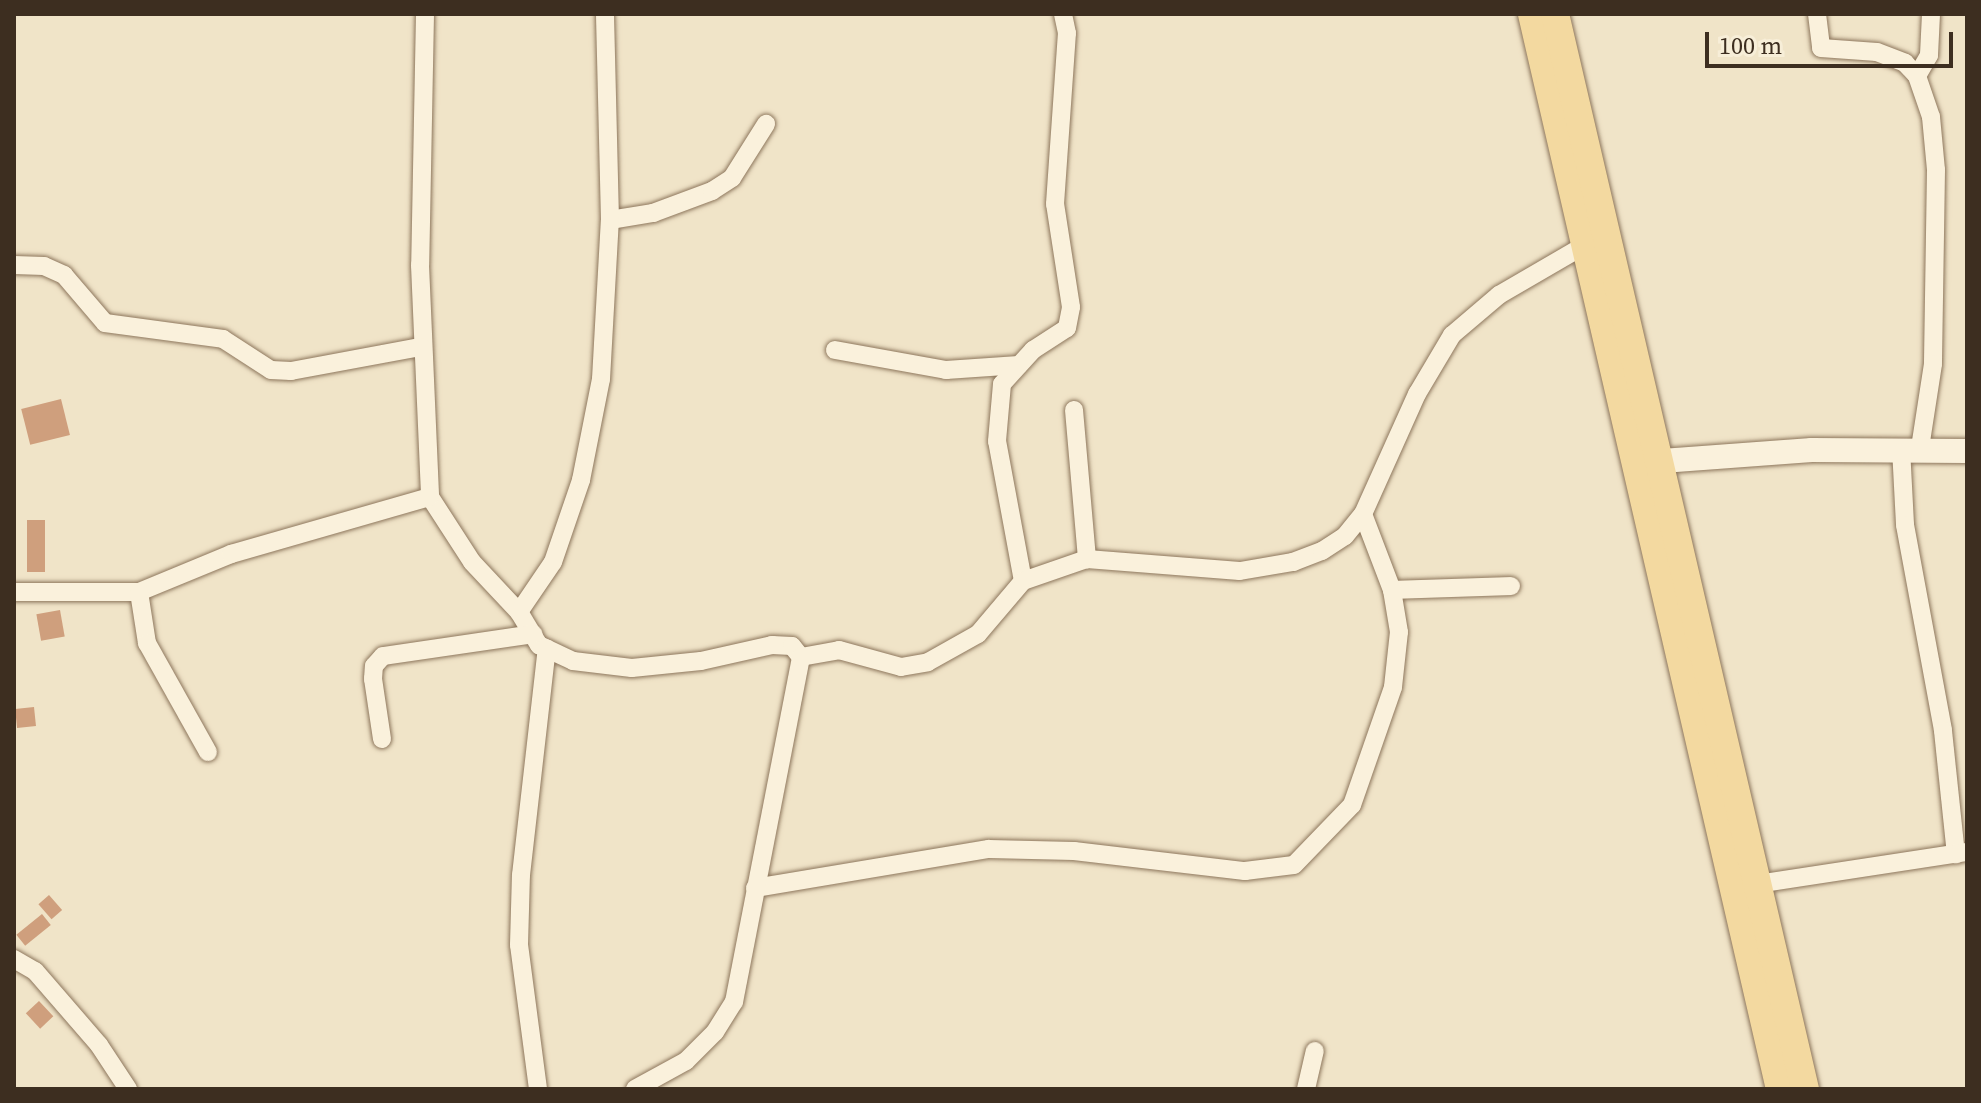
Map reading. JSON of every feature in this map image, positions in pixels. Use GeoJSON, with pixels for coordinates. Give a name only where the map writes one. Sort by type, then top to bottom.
{"type":"FeatureCollection","features":[{"type":"Feature","properties":{"kind":"main road"},"geometry":{"type":"LineString","coordinates":[[1532,14],[1780,1089]]}},
{"type":"Feature","properties":{"kind":"main road"},"geometry":{"type":"LineString","coordinates":[[1555,14],[1662,461],[1805,1089]]}},
{"type":"Feature","properties":{"kind":"street"},"geometry":{"type":"LineString","coordinates":[[425,14],[421,347],[430,497],[472,562],[519,612],[533,634],[547,648],[573,661],[632,668],[701,661],[772,645],[792,646],[801,657]]}},
{"type":"Feature","properties":{"kind":"street"},"geometry":{"type":"LineString","coordinates":[[519,612],[553,562],[581,480],[601,379],[610,220],[605,14]]}},
{"type":"Feature","properties":{"kind":"street"},"geometry":{"type":"LineString","coordinates":[[1023,581],[997,441],[1002,384],[1019,365],[1067,328],[1071,307],[1055,204],[1067,33],[1063,14]]}},
{"type":"Feature","properties":{"kind":"street"},"geometry":{"type":"LineString","coordinates":[[1757,884],[1962,853],[1905,525],[1910,448],[1933,364],[1936,170],[1931,117],[1917,76],[1889,54],[1821,48],[1817,14]]}},
{"type":"Feature","properties":{"kind":"street"},"geometry":{"type":"LineString","coordinates":[[1917,76],[1929,55],[1931,14]]}},
{"type":"Feature","properties":{"kind":"street"},"geometry":{"type":"LineString","coordinates":[[610,220],[653,213],[712,191],[732,178],[766,124]]}},
{"type":"Feature","properties":{"kind":"street"},"geometry":{"type":"LineString","coordinates":[[801,657],[839,650],[901,667],[928,662],[978,634],[1023,581],[1087,559],[1213,570],[1267,567],[1322,551],[1345,536],[1363,514],[1417,394],[1452,335],[1499,295],[1585,245]]}},
{"type":"Feature","properties":{"kind":"street"},"geometry":{"type":"LineString","coordinates":[[14,265],[44,266],[64,275],[105,323],[223,339],[271,370],[291,371],[421,347]]}},
{"type":"Feature","properties":{"kind":"street"},"geometry":{"type":"LineString","coordinates":[[835,350],[946,370],[1019,365]]}},
{"type":"Feature","properties":{"kind":"street"},"geometry":{"type":"LineString","coordinates":[[1074,410],[1087,559]]}},
{"type":"Feature","properties":{"kind":"street"},"geometry":{"type":"LineString","coordinates":[[1662,461],[1910,448],[1967,451]]}},
{"type":"Feature","properties":{"kind":"street"},"geometry":{"type":"LineString","coordinates":[[14,592],[139,592],[231,554],[430,497]]}},
{"type":"Feature","properties":{"kind":"street"},"geometry":{"type":"LineString","coordinates":[[755,888],[989,849],[1074,851],[1245,871],[1294,865],[1345,813],[1364,780],[1399,655],[1392,590],[1363,514]]}},
{"type":"Feature","properties":{"kind":"street"},"geometry":{"type":"LineString","coordinates":[[1392,590],[1511,586]]}},
{"type":"Feature","properties":{"kind":"street"},"geometry":{"type":"LineString","coordinates":[[139,592],[147,643],[208,752]]}},
{"type":"Feature","properties":{"kind":"street"},"geometry":{"type":"LineString","coordinates":[[382,739],[373,679],[374,666],[383,656],[533,634]]}},
{"type":"Feature","properties":{"kind":"street"},"geometry":{"type":"LineString","coordinates":[[538,1089],[519,945],[521,875],[547,648]]}},
{"type":"Feature","properties":{"kind":"street"},"geometry":{"type":"LineString","coordinates":[[635,1089],[686,1061],[715,1032],[734,1002],[801,657]]}},
{"type":"Feature","properties":{"kind":"street"},"geometry":{"type":"LineString","coordinates":[[14,959],[35,971],[99,1045],[128,1089]]}},
{"type":"Feature","properties":{"kind":"street"},"geometry":{"type":"LineString","coordinates":[[1306,1089],[1315,1051]]}},
{"type":"Feature","properties":{"kind":"building"},"geometry":{"type":"Polygon","coordinates":[[[61,399],[70,435],[30,445],[21,409],[61,399]]]}},
{"type":"Feature","properties":{"kind":"building"},"geometry":{"type":"Polygon","coordinates":[[[27,520],[45,520],[45,572],[27,572],[27,520]]]}},
{"type":"Feature","properties":{"kind":"building"},"geometry":{"type":"Polygon","coordinates":[[[60,610],[65,637],[41,641],[36,614],[60,610]]]}},
{"type":"Feature","properties":{"kind":"building"},"geometry":{"type":"Polygon","coordinates":[[[34,707],[36,726],[17,728],[15,709],[34,707]]]}},
{"type":"Feature","properties":{"kind":"building"},"geometry":{"type":"Polygon","coordinates":[[[49,895],[62,910],[52,919],[38,904],[49,895]]]}},
{"type":"Feature","properties":{"kind":"building"},"geometry":{"type":"Polygon","coordinates":[[[42,914],[51,925],[25,946],[16,935],[42,914]]]}},
{"type":"Feature","properties":{"kind":"building"},"geometry":{"type":"Polygon","coordinates":[[[39,1001],[53,1016],[40,1029],[26,1013],[39,1001]]]}}]}
